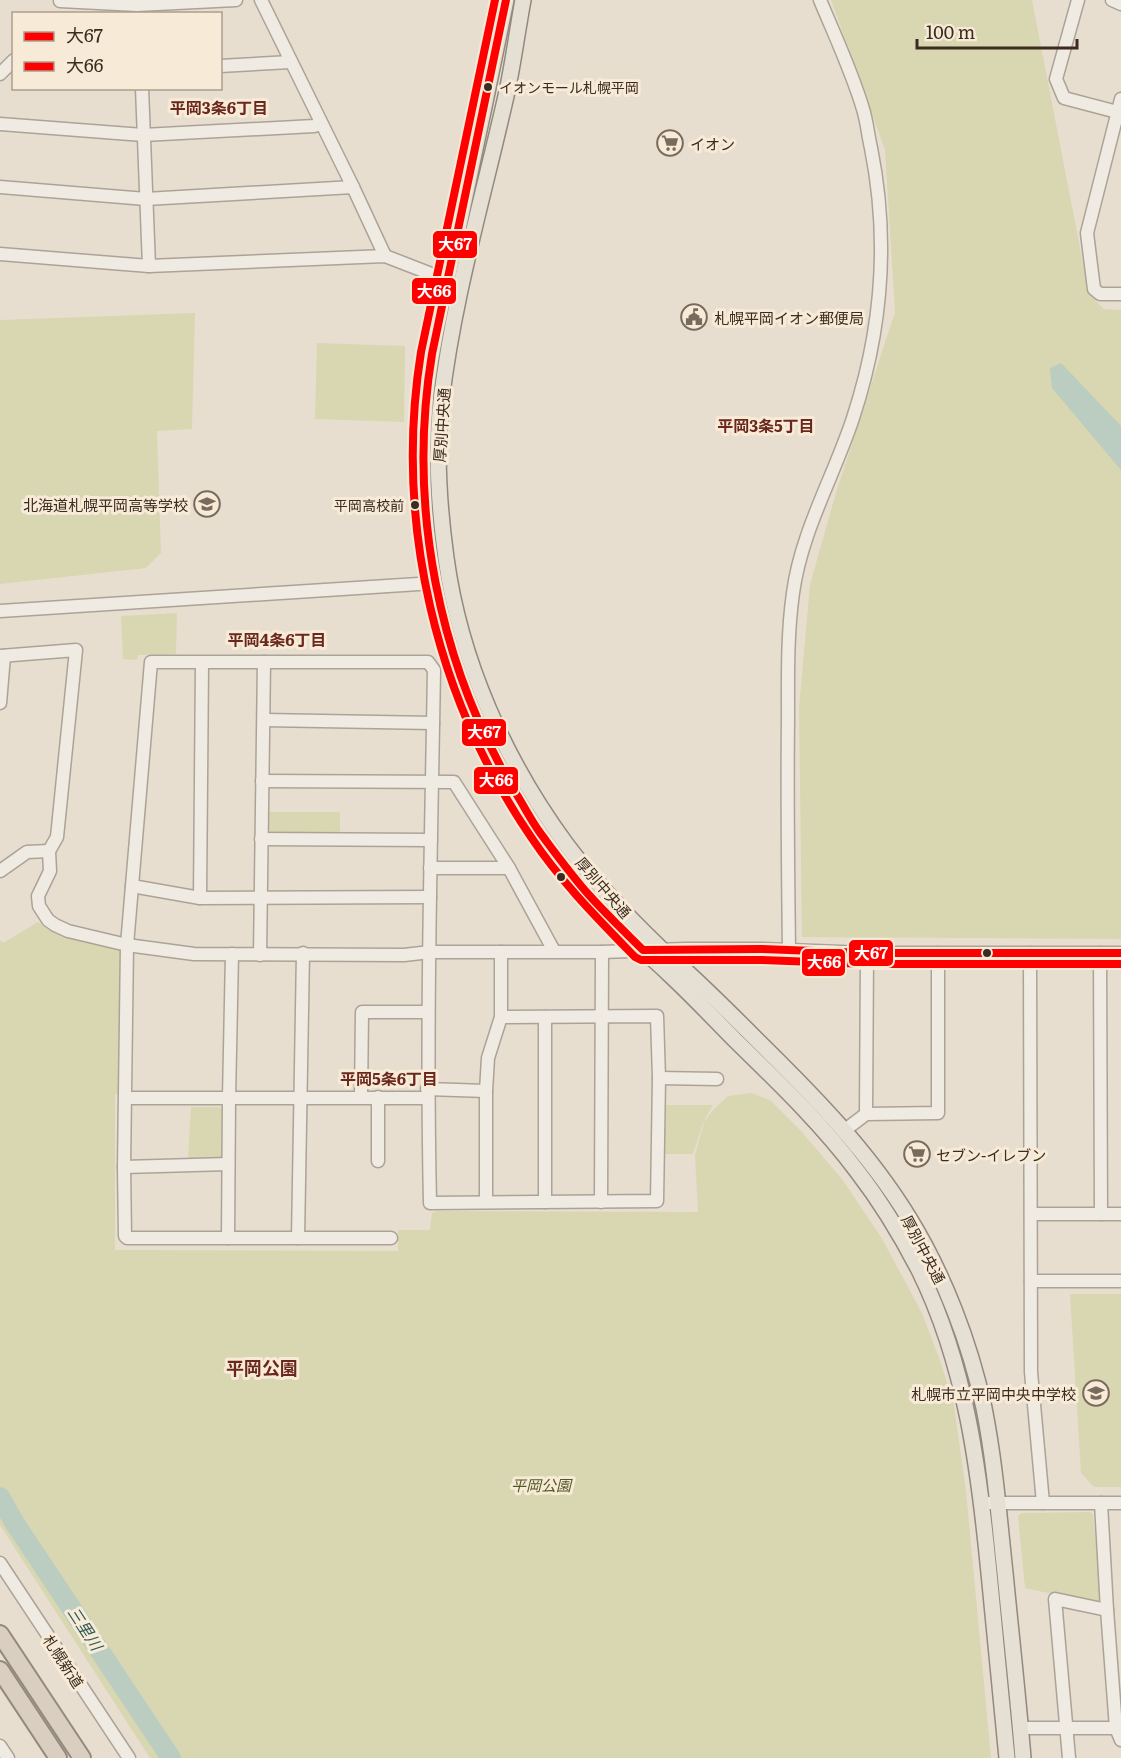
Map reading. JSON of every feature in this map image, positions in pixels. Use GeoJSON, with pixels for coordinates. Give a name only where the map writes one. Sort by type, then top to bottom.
{"type":"FeatureCollection","features":[{"type":"Feature","properties":{"kind":"highway"},"geometry":{"type":"LineString","coordinates":[[0,1634],[82,1758]]}},
{"type":"Feature","properties":{"kind":"highway"},"geometry":{"type":"LineString","coordinates":[[0,1670],[58,1758]]}},
{"type":"Feature","properties":{"kind":"main road","name":"厚別中央通"},"geometry":{"type":"LineString","coordinates":[[506,0],[436,329],[426,392],[422,468],[434,583],[458,675],[476,721],[511,788],[547,844],[582,888],[623,933],[668,972],[808,1113],[854,1166],[893,1224],[920,1272],[951,1351],[990,1504],[1021,1728],[1023,1758]]}},
{"type":"Feature","properties":{"kind":"main road","name":"厚別中央通"},"geometry":{"type":"LineString","coordinates":[[523,0],[508,90],[462,285],[441,405],[438,472],[446,561],[457,614],[469,656],[490,712],[512,758],[566,843],[599,884],[661,950],[687,972],[803,1085],[845,1130],[908,1216],[924,1245],[956,1317],[972,1362],[984,1405],[994,1462],[990,1504],[1007,1758]]}},
{"type":"Feature","properties":{"kind":"street"},"geometry":{"type":"LineString","coordinates":[[59,5],[137,6],[236,0]]}},
{"type":"Feature","properties":{"kind":"street"},"geometry":{"type":"LineString","coordinates":[[261,0],[385,256]]}},
{"type":"Feature","properties":{"kind":"street"},"geometry":{"type":"LineString","coordinates":[[789,951],[787,767],[789,652],[793,592],[803,548],[853,419],[862,389],[874,338],[882,242],[880,208],[869,134],[863,110],[820,0]]}},
{"type":"Feature","properties":{"kind":"street"},"geometry":{"type":"LineString","coordinates":[[1078,0],[1056,79],[1064,98],[1119,113]]}},
{"type":"Feature","properties":{"kind":"street"},"geometry":{"type":"LineString","coordinates":[[1112,0],[1121,4]]}},
{"type":"Feature","properties":{"kind":"street"},"geometry":{"type":"LineString","coordinates":[[0,74],[12,62]]}},
{"type":"Feature","properties":{"kind":"street"},"geometry":{"type":"LineString","coordinates":[[222,66],[290,62]]}},
{"type":"Feature","properties":{"kind":"street"},"geometry":{"type":"LineString","coordinates":[[142,90],[149,266]]}},
{"type":"Feature","properties":{"kind":"street"},"geometry":{"type":"LineString","coordinates":[[1121,99],[1087,233],[1094,289],[1100,294],[1121,294]]}},
{"type":"Feature","properties":{"kind":"street"},"geometry":{"type":"LineString","coordinates":[[0,124],[143,135],[321,124]]}},
{"type":"Feature","properties":{"kind":"street"},"geometry":{"type":"LineString","coordinates":[[0,187],[146,199],[353,187]]}},
{"type":"Feature","properties":{"kind":"street"},"geometry":{"type":"LineString","coordinates":[[0,254],[149,266],[385,256],[434,275],[448,277]]}},
{"type":"Feature","properties":{"kind":"street"},"geometry":{"type":"LineString","coordinates":[[0,611],[434,583]]}},
{"type":"Feature","properties":{"kind":"street"},"geometry":{"type":"LineString","coordinates":[[0,703],[2,656],[76,650],[57,837],[49,851],[50,871],[38,896],[39,906],[48,920],[68,931],[127,945],[194,954],[260,955],[761,949],[867,953],[1121,953]]}},
{"type":"Feature","properties":{"kind":"street"},"geometry":{"type":"LineString","coordinates":[[260,955],[264,662]]}},
{"type":"Feature","properties":{"kind":"street"},"geometry":{"type":"LineString","coordinates":[[391,1238],[127,1239],[125,1236],[127,945],[151,663],[428,662],[434,670],[427,1012],[430,1203],[657,1201],[659,1078],[657,1016],[501,1017]]}},
{"type":"Feature","properties":{"kind":"street"},"geometry":{"type":"LineString","coordinates":[[200,898],[202,663]]}},
{"type":"Feature","properties":{"kind":"street"},"geometry":{"type":"LineString","coordinates":[[264,720],[433,723]]}},
{"type":"Feature","properties":{"kind":"street"},"geometry":{"type":"LineString","coordinates":[[262,781],[454,782],[509,868],[554,951]]}},
{"type":"Feature","properties":{"kind":"street"},"geometry":{"type":"LineString","coordinates":[[261,839],[431,840]]}},
{"type":"Feature","properties":{"kind":"street"},"geometry":{"type":"LineString","coordinates":[[0,871],[27,852],[49,851]]}},
{"type":"Feature","properties":{"kind":"street"},"geometry":{"type":"LineString","coordinates":[[430,868],[509,868]]}},
{"type":"Feature","properties":{"kind":"street"},"geometry":{"type":"LineString","coordinates":[[132,886],[200,898],[430,897]]}},
{"type":"Feature","properties":{"kind":"street"},"geometry":{"type":"LineString","coordinates":[[486,1202],[486,1091],[488,1058],[501,1017],[501,952]]}},
{"type":"Feature","properties":{"kind":"street"},"geometry":{"type":"LineString","coordinates":[[601,1202],[602,952]]}},
{"type":"Feature","properties":{"kind":"street"},"geometry":{"type":"LineString","coordinates":[[298,1238],[303,953]]}},
{"type":"Feature","properties":{"kind":"street"},"geometry":{"type":"LineString","coordinates":[[866,1114],[867,953]]}},
{"type":"Feature","properties":{"kind":"street"},"geometry":{"type":"LineString","coordinates":[[845,1130],[866,1114],[938,1113],[939,953]]}},
{"type":"Feature","properties":{"kind":"street"},"geometry":{"type":"LineString","coordinates":[[1030,953],[1031,1372],[1043,1503]]}},
{"type":"Feature","properties":{"kind":"street"},"geometry":{"type":"LineString","coordinates":[[1100,953],[1101,1214]]}},
{"type":"Feature","properties":{"kind":"street"},"geometry":{"type":"LineString","coordinates":[[228,1238],[228,1098],[232,954]]}},
{"type":"Feature","properties":{"kind":"street"},"geometry":{"type":"LineString","coordinates":[[361,1097],[362,1012],[427,1012]]}},
{"type":"Feature","properties":{"kind":"street"},"geometry":{"type":"LineString","coordinates":[[545,1017],[545,1202]]}},
{"type":"Feature","properties":{"kind":"street"},"geometry":{"type":"LineString","coordinates":[[659,1078],[717,1079]]}},
{"type":"Feature","properties":{"kind":"street"},"geometry":{"type":"LineString","coordinates":[[126,1098],[378,1097],[486,1091]]}},
{"type":"Feature","properties":{"kind":"street"},"geometry":{"type":"LineString","coordinates":[[378,1097],[378,1161]]}},
{"type":"Feature","properties":{"kind":"street"},"geometry":{"type":"LineString","coordinates":[[124,1167],[228,1164]]}},
{"type":"Feature","properties":{"kind":"street"},"geometry":{"type":"LineString","coordinates":[[1031,1214],[1121,1214]]}},
{"type":"Feature","properties":{"kind":"street"},"geometry":{"type":"LineString","coordinates":[[1031,1281],[1121,1281]]}},
{"type":"Feature","properties":{"kind":"street"},"geometry":{"type":"LineString","coordinates":[[1101,1503],[1107,1610],[1121,1740]]}},
{"type":"Feature","properties":{"kind":"street"},"geometry":{"type":"LineString","coordinates":[[990,1504],[1121,1503]]}},
{"type":"Feature","properties":{"kind":"street","name":"札幌新道"},"geometry":{"type":"LineString","coordinates":[[0,1563],[129,1758]]}},
{"type":"Feature","properties":{"kind":"street"},"geometry":{"type":"LineString","coordinates":[[1069,1758],[1055,1599],[1107,1610]]}},
{"type":"Feature","properties":{"kind":"street"},"geometry":{"type":"LineString","coordinates":[[1021,1728],[1119,1728]]}},
{"type":"Feature","properties":{"kind":"street"},"geometry":{"type":"LineString","coordinates":[[0,1746],[8,1758]]}},
{"type":"Feature","properties":{"kind":"green space"},"geometry":{"type":"Polygon","coordinates":[[[831,0],[1032,0],[1089,294],[1104,309],[1121,310],[1121,939],[802,937],[799,708],[810,585],[835,496],[895,312],[885,150],[831,0]]]}},
{"type":"Feature","properties":{"kind":"green space"},"geometry":{"type":"Polygon","coordinates":[[[195,313],[192,429],[157,431],[161,553],[146,568],[0,584],[0,320],[195,313]]]}},
{"type":"Feature","properties":{"kind":"green space"},"geometry":{"type":"Polygon","coordinates":[[[317,343],[405,346],[404,422],[315,419],[317,343]]]}},
{"type":"Feature","properties":{"kind":"green space"},"geometry":{"type":"Polygon","coordinates":[[[177,613],[176,654],[138,655],[137,660],[123,659],[121,616],[177,613]]]}},
{"type":"Feature","properties":{"kind":"green space"},"geometry":{"type":"Polygon","coordinates":[[[269,812],[340,812],[340,832],[272,833],[268,829],[269,812]]]}},
{"type":"Feature","properties":{"kind":"green space","name":"平岡公園"},"geometry":{"type":"Polygon","coordinates":[[[38,922],[66,937],[120,949],[122,960],[122,1094],[115,1094],[115,1250],[398,1251],[398,1230],[430,1230],[432,1213],[437,1211],[698,1212],[695,1155],[704,1122],[728,1096],[751,1093],[770,1100],[801,1131],[842,1179],[881,1237],[922,1313],[941,1363],[954,1406],[966,1491],[991,1758],[150,1758],[0,1525],[0,940],[3,943],[38,922]]]}},
{"type":"Feature","properties":{"kind":"green space"},"geometry":{"type":"Polygon","coordinates":[[[665,1105],[713,1105],[703,1123],[693,1154],[664,1154],[665,1105]]]}},
{"type":"Feature","properties":{"kind":"green space"},"geometry":{"type":"Polygon","coordinates":[[[191,1107],[220,1107],[222,1110],[222,1156],[218,1159],[188,1159],[191,1107]]]}},
{"type":"Feature","properties":{"kind":"green space","name":"札幌市立平岡中央中学校"},"geometry":{"type":"Polygon","coordinates":[[[1070,1294],[1121,1294],[1121,1487],[1094,1487],[1081,1473],[1070,1294]]]}},
{"type":"Feature","properties":{"kind":"green space"},"geometry":{"type":"Polygon","coordinates":[[[1089,1512],[1093,1514],[1102,1601],[1098,1604],[1025,1588],[1018,1516],[1022,1513],[1089,1512]]]}},
{"type":"Feature","properties":{"kind":"shaded area"},"geometry":{"type":"Polygon","coordinates":[[[1061,363],[1121,426],[1121,470],[1052,388],[1050,368],[1061,363]]]}},
{"type":"Feature","properties":{"kind":"waterway","name":"三里川"},"geometry":{"type":"LineString","coordinates":[[0,1497],[14,1522],[171,1758]]}},
{"type":"Feature","properties":{"kind":"transit line","name":"大66"},"geometry":{"type":"LineString","coordinates":[[495,0],[421,352],[414,416],[413,479],[419,543],[430,605],[447,667],[470,726],[498,783],[531,837],[580,900],[635,957],[641,960],[761,960],[867,964],[1121,964]]}},
{"type":"Feature","properties":{"kind":"transit line","name":"大67"},"geometry":{"type":"LineString","coordinates":[[506,0],[432,354],[425,411],[424,468],[427,526],[436,582],[449,638],[467,692],[490,745],[535,825],[583,888],[643,950],[1121,953]]}},
{"type":"Feature","properties":{"kind":"place","name":"イオンモール札幌平岡"},"geometry":{"type":"Point","coordinates":[488,87]}},
{"type":"Feature","properties":{"kind":"place","name":"イオン"},"geometry":{"type":"Point","coordinates":[670,143]}},
{"type":"Feature","properties":{"kind":"place","name":"札幌平岡イオン郵便局"},"geometry":{"type":"Point","coordinates":[694,317]}},
{"type":"Feature","properties":{"kind":"place","name":"北海道札幌平岡高等学校"},"geometry":{"type":"Point","coordinates":[207,504]}},
{"type":"Feature","properties":{"kind":"place","name":"平岡高校前"},"geometry":{"type":"Point","coordinates":[415,505]}},
{"type":"Feature","properties":{"kind":"place","name":"セブン-イレブン"},"geometry":{"type":"Point","coordinates":[917,1154]}},
{"type":"Feature","properties":{"kind":"place","name":"札幌市立平岡中央中学校"},"geometry":{"type":"Point","coordinates":[1096,1393]}},
{"type":"Feature","properties":{"kind":"district","name":"平岡3条6丁目"},"geometry":{"type":"Point","coordinates":[219,107]}},
{"type":"Feature","properties":{"kind":"district","name":"平岡3条5丁目"},"geometry":{"type":"Point","coordinates":[766,425]}},
{"type":"Feature","properties":{"kind":"district","name":"平岡4条6丁目"},"geometry":{"type":"Point","coordinates":[277,639]}},
{"type":"Feature","properties":{"kind":"district","name":"平岡5条6丁目"},"geometry":{"type":"Point","coordinates":[389,1078]}},
{"type":"Feature","properties":{"kind":"district","name":"平岡公園"},"geometry":{"type":"Point","coordinates":[262,1367]}}]}
